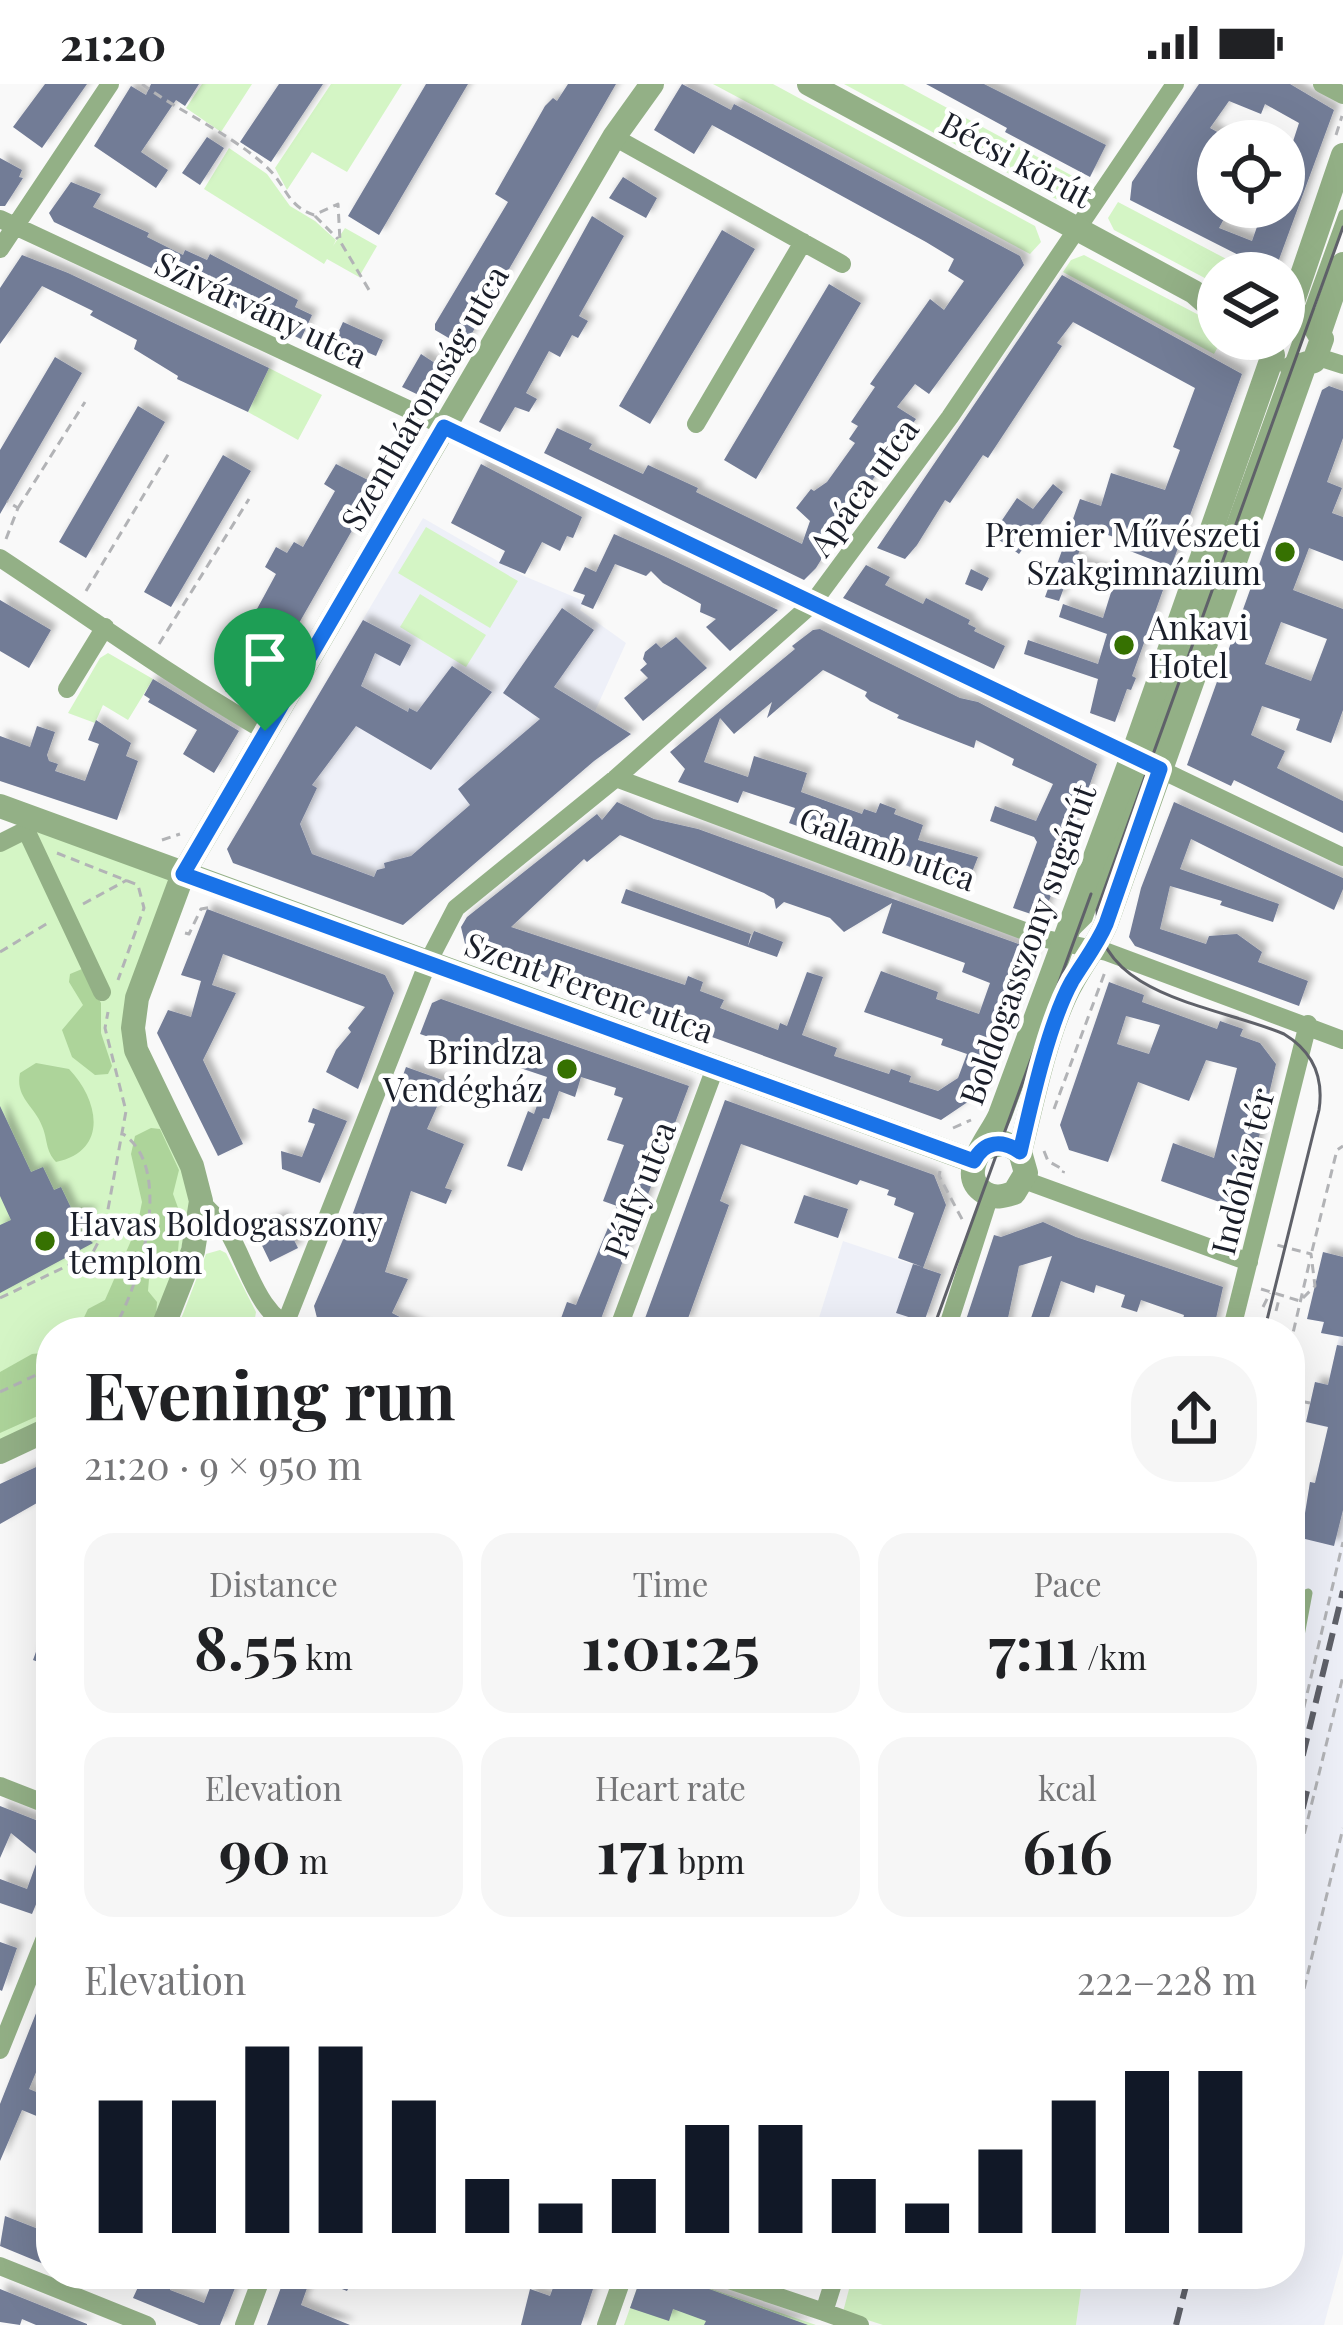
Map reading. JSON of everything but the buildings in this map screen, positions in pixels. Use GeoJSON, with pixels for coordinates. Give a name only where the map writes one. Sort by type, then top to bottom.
{"type":"FeatureCollection","features":[{"type":"Feature","properties":{"kind":"street"},"geometry":{"type":"LineString","coordinates":[[0,249],[8,223],[110,84]]}},
{"type":"Feature","properties":{"kind":"street","name":"Bécsi körút"},"geometry":{"type":"LineString","coordinates":[[808,84],[1197,290]]}},
{"type":"Feature","properties":{"kind":"street","name":"Apáca utca"},"geometry":{"type":"LineString","coordinates":[[293,1317],[428,962],[456,908],[616,778],[812,604],[950,417],[1175,84]]}},
{"type":"Feature","properties":{"kind":"street"},"geometry":{"type":"LineString","coordinates":[[1322,84],[1343,95]]}},
{"type":"Feature","properties":{"kind":"street","name":"Szentháromság utca"},"geometry":{"type":"LineString","coordinates":[[201,1201],[192,1166],[136,1050],[133,1028],[137,998],[183,874],[645,88]]}},
{"type":"Feature","properties":{"kind":"street"},"geometry":{"type":"LineString","coordinates":[[614,137],[842,264]]}},
{"type":"Feature","properties":{"kind":"street","name":"Boldogasszony sugárút"},"geometry":{"type":"LineString","coordinates":[[1305,305],[1343,155]]}},
{"type":"Feature","properties":{"kind":"street","name":"Szivárvány utca"},"geometry":{"type":"LineString","coordinates":[[8,223],[1343,856]]}},
{"type":"Feature","properties":{"kind":"street"},"geometry":{"type":"LineString","coordinates":[[696,424],[803,242]]}},
{"type":"Feature","properties":{"kind":"street","name":"Boldogasszony sugárút"},"geometry":{"type":"LineString","coordinates":[[1305,326],[1343,264]]}},
{"type":"Feature","properties":{"kind":"street"},"geometry":{"type":"LineString","coordinates":[[1305,346],[1343,365]]}},
{"type":"Feature","properties":{"kind":"street","name":"Boldogasszony sugárút"},"geometry":{"type":"LineString","coordinates":[[1030,1148],[1036,1084],[1071,982],[1096,949],[1146,761],[1289,360]]}},
{"type":"Feature","properties":{"kind":"street"},"geometry":{"type":"LineString","coordinates":[[0,556],[149,661],[265,731]]}},
{"type":"Feature","properties":{"kind":"street"},"geometry":{"type":"LineString","coordinates":[[67,689],[105,627]]}},
{"type":"Feature","properties":{"kind":"street","name":"Boldogasszony sugárút"},"geometry":{"type":"LineString","coordinates":[[979,1155],[1000,1115],[1062,944],[1146,761]]}},
{"type":"Feature","properties":{"kind":"street","name":"Galamb utca"},"geometry":{"type":"LineString","coordinates":[[616,778],[1062,944],[1096,949],[1343,1040]]}},
{"type":"Feature","properties":{"kind":"street","name":"Szent Ferenc utca"},"geometry":{"type":"LineString","coordinates":[[0,806],[28,824],[183,874],[716,1068],[979,1155]]}},
{"type":"Feature","properties":{"kind":"street"},"geometry":{"type":"LineString","coordinates":[[0,843],[28,824],[109,992]]}},
{"type":"Feature","properties":{"kind":"street","name":"Indóház tér"},"geometry":{"type":"LineString","coordinates":[[1236,1317],[1308,1024]]}},
{"type":"Feature","properties":{"kind":"street","name":"Pálfy utca"},"geometry":{"type":"LineString","coordinates":[[622,1317],[716,1068]]}},
{"type":"Feature","properties":{"kind":"street"},"geometry":{"type":"LineString","coordinates":[[1000,1143],[1030,1148],[1024,1180],[1014,1192],[991,1195],[976,1184],[979,1155],[1000,1143]]}},
{"type":"Feature","properties":{"kind":"street"},"geometry":{"type":"LineString","coordinates":[[1024,1180],[1249,1262]]}},
{"type":"Feature","properties":{"kind":"street"},"geometry":{"type":"LineString","coordinates":[[951,1317],[991,1195]]}},
{"type":"Feature","properties":{"kind":"street"},"geometry":{"type":"LineString","coordinates":[[201,1201],[225,1227],[265,1308],[274,1317]]}},
{"type":"Feature","properties":{"kind":"street"},"geometry":{"type":"LineString","coordinates":[[167,1317],[193,1251],[201,1201]]}},
{"type":"Feature","properties":{"kind":"street"},"geometry":{"type":"LineString","coordinates":[[0,1452],[36,1435]]}},
{"type":"Feature","properties":{"kind":"street"},"geometry":{"type":"LineString","coordinates":[[0,1786],[36,1800]]}},
{"type":"Feature","properties":{"kind":"street"},"geometry":{"type":"LineString","coordinates":[[0,2050],[36,1960]]}},
{"type":"Feature","properties":{"kind":"street"},"geometry":{"type":"LineString","coordinates":[[0,2266],[36,2280]]}},
{"type":"Feature","properties":{"kind":"street"},"geometry":{"type":"LineString","coordinates":[[57,2289],[147,2325]]}},
{"type":"Feature","properties":{"kind":"street"},"geometry":{"type":"LineString","coordinates":[[244,2325],[257,2289]]}},
{"type":"Feature","properties":{"kind":"street"},"geometry":{"type":"LineString","coordinates":[[606,2325],[619,2289]]}},
{"type":"Feature","properties":{"kind":"street"},"geometry":{"type":"LineString","coordinates":[[756,2289],[860,2325]]}},
{"type":"Feature","properties":{"kind":"street"},"geometry":{"type":"LineString","coordinates":[[824,2312],[831,2289]]}},
{"type":"Feature","properties":{"kind":"lane","name":"Boldogasszony sugárút"},"geometry":{"type":"LineString","coordinates":[[1305,317],[1343,214]]}},
{"type":"Feature","properties":{"kind":"lane","name":"Boldogasszony sugárút"},"geometry":{"type":"LineString","coordinates":[[1088,919],[1146,761]]}},
{"type":"Feature","properties":{"kind":"lane"},"geometry":{"type":"LineString","coordinates":[[1062,944],[1088,919],[1096,949]]}},
{"type":"Feature","properties":{"kind":"lane"},"geometry":{"type":"LineString","coordinates":[[1305,1609],[1308,1593]]}},
{"type":"Feature","properties":{"kind":"path"},"geometry":{"type":"LineString","coordinates":[[142,84],[271,171],[291,202],[314,215],[340,241],[373,295]]}},
{"type":"Feature","properties":{"kind":"path"},"geometry":{"type":"LineString","coordinates":[[314,215],[338,204],[340,241]]}},
{"type":"Feature","properties":{"kind":"path"},"geometry":{"type":"LineString","coordinates":[[0,556],[18,508],[85,402]]}},
{"type":"Feature","properties":{"kind":"path"},"geometry":{"type":"LineString","coordinates":[[76,608],[169,453]]}},
{"type":"Feature","properties":{"kind":"path"},"geometry":{"type":"LineString","coordinates":[[149,661],[249,499]]}},
{"type":"Feature","properties":{"kind":"path"},"geometry":{"type":"LineString","coordinates":[[7,501],[18,508]]}},
{"type":"Feature","properties":{"kind":"path"},"geometry":{"type":"LineString","coordinates":[[0,1298],[92,1254],[104,1231],[126,1111],[106,1028],[109,992],[144,908],[138,885],[49,850],[28,824]]}},
{"type":"Feature","properties":{"kind":"path"},"geometry":{"type":"LineString","coordinates":[[155,839],[175,838],[186,826]]}},
{"type":"Feature","properties":{"kind":"path"},"geometry":{"type":"LineString","coordinates":[[179,931],[189,934],[196,914],[214,907]]}},
{"type":"Feature","properties":{"kind":"path"},"geometry":{"type":"LineString","coordinates":[[948,1137],[950,1129],[985,1109]]}},
{"type":"Feature","properties":{"kind":"path"},"geometry":{"type":"LineString","coordinates":[[119,1317],[151,1207],[141,1150],[123,1134]]}},
{"type":"Feature","properties":{"kind":"path"},"geometry":{"type":"LineString","coordinates":[[1296,1317],[1337,1150],[1343,1146]]}},
{"type":"Feature","properties":{"kind":"path"},"geometry":{"type":"LineString","coordinates":[[1030,1148],[1064,1170],[1057,1191]]}},
{"type":"Feature","properties":{"kind":"path"},"geometry":{"type":"LineString","coordinates":[[941,1166],[938,1176],[963,1221]]}},
{"type":"Feature","properties":{"kind":"path","name":"Indóház tér"},"geometry":{"type":"LineString","coordinates":[[1265,1242],[1311,1254]]}},
{"type":"Feature","properties":{"kind":"path"},"geometry":{"type":"LineString","coordinates":[[1300,1301],[1315,1286],[1311,1254]]}},
{"type":"Feature","properties":{"kind":"path","name":"Indóház tér"},"geometry":{"type":"LineString","coordinates":[[1253,1287],[1300,1301]]}},
{"type":"Feature","properties":{"kind":"path"},"geometry":{"type":"LineString","coordinates":[[1263,1307],[1271,1292]]}},
{"type":"Feature","properties":{"kind":"path"},"geometry":{"type":"LineString","coordinates":[[1276,1310],[1280,1295]]}},
{"type":"Feature","properties":{"kind":"path"},"geometry":{"type":"LineString","coordinates":[[0,1392],[36,1375]]}},
{"type":"Feature","properties":{"kind":"path"},"geometry":{"type":"LineString","coordinates":[[1305,1402],[1310,1403]]}},
{"type":"Feature","properties":{"kind":"path"},"geometry":{"type":"LineString","coordinates":[[1305,1695],[1343,1542]]}},
{"type":"Feature","properties":{"kind":"path"},"geometry":{"type":"LineString","coordinates":[[1305,1831],[1343,1676]]}},
{"type":"Feature","properties":{"kind":"path"},"geometry":{"type":"LineString","coordinates":[[1305,1985],[1343,1828]]}},
{"type":"Feature","properties":{"kind":"shaded area"},"geometry":{"type":"Polygon","coordinates":[[[423,518],[524,576],[584,601],[580,610],[626,643],[595,711],[631,734],[403,925],[233,863],[227,849],[423,518]]]}},
{"type":"Feature","properties":{"kind":"shaded area"},"geometry":{"type":"Polygon","coordinates":[[[843,1241],[941,1274],[926,1317],[819,1317],[843,1241]]]}},
{"type":"Feature","properties":{"kind":"shaded area"},"geometry":{"type":"Polygon","coordinates":[[[1343,1254],[1343,2254],[1324,2325],[1076,2325],[1081,2289],[1305,2289],[1305,1513],[1328,1428],[1306,1422],[1315,1382],[1328,1384],[1339,1337],[1321,1333],[1323,1322],[1307,1319],[1343,1254]]]}},
{"type":"Feature","properties":{"kind":"green space"},"geometry":{"type":"Polygon","coordinates":[[[202,84],[252,84],[221,132],[186,108],[202,84]]]}},
{"type":"Feature","properties":{"kind":"green space"},"geometry":{"type":"Polygon","coordinates":[[[331,84],[402,84],[347,172],[312,152],[287,190],[275,168],[331,84]]]}},
{"type":"Feature","properties":{"kind":"green space"},"geometry":{"type":"Polygon","coordinates":[[[713,84],[773,84],[1035,226],[1041,242],[1030,254],[713,84]]]}},
{"type":"Feature","properties":{"kind":"green space"},"geometry":{"type":"Polygon","coordinates":[[[844,84],[903,84],[1080,180],[1082,187],[1071,200],[1056,199],[844,84]]]}},
{"type":"Feature","properties":{"kind":"green space"},"geometry":{"type":"Polygon","coordinates":[[[229,148],[267,174],[290,206],[336,240],[333,246],[345,228],[377,246],[359,277],[327,259],[324,264],[204,189],[229,148]]]}},
{"type":"Feature","properties":{"kind":"green space"},"geometry":{"type":"Polygon","coordinates":[[[1118,202],[1213,252],[1197,252],[1197,274],[1114,230],[1108,218],[1118,202]]]}},
{"type":"Feature","properties":{"kind":"green space"},"geometry":{"type":"Polygon","coordinates":[[[1084,255],[1197,314],[1197,345],[1063,272],[1071,260],[1084,255]]]}},
{"type":"Feature","properties":{"kind":"green space"},"geometry":{"type":"Polygon","coordinates":[[[269,368],[322,395],[298,440],[248,412],[269,368]]]}},
{"type":"Feature","properties":{"kind":"green space"},"geometry":{"type":"Polygon","coordinates":[[[426,527],[518,581],[490,628],[398,573],[426,527]]]}},
{"type":"Feature","properties":{"kind":"green space"},"geometry":{"type":"Polygon","coordinates":[[[420,594],[486,635],[466,667],[400,627],[420,594]]]}},
{"type":"Feature","properties":{"kind":"green space"},"geometry":{"type":"Polygon","coordinates":[[[108,653],[153,679],[128,720],[103,705],[95,723],[68,713],[100,658],[108,653]]]}},
{"type":"Feature","properties":{"kind":"green space"},"geometry":{"type":"Polygon","coordinates":[[[31,818],[183,874],[134,1012],[197,1183],[165,1317],[36,1317],[36,1435],[0,1452],[0,843],[31,818]]]}},
{"type":"Feature","properties":{"kind":"green space"},"geometry":{"type":"Polygon","coordinates":[[[82,969],[101,1003],[101,1033],[112,1066],[108,1074],[95,1075],[72,1057],[62,1030],[83,1005],[69,982],[70,974],[82,969]]]}},
{"type":"Feature","properties":{"kind":"green space"},"geometry":{"type":"Polygon","coordinates":[[[36,1063],[69,1069],[92,1109],[94,1123],[85,1147],[56,1162],[39,1119],[20,1089],[20,1073],[36,1063]]]}},
{"type":"Feature","properties":{"kind":"green space"},"geometry":{"type":"Polygon","coordinates":[[[160,1129],[179,1170],[173,1194],[181,1216],[178,1251],[163,1272],[149,1279],[148,1291],[157,1302],[156,1317],[84,1317],[88,1309],[105,1300],[137,1227],[142,1202],[131,1154],[135,1136],[160,1129]]]}},
{"type":"Feature","properties":{"kind":"green space"},"geometry":{"type":"Polygon","coordinates":[[[226,1253],[255,1317],[182,1317],[206,1254],[226,1253]]]}},
{"type":"Feature","properties":{"kind":"green space"},"geometry":{"type":"Polygon","coordinates":[[[36,1354],[36,1417],[0,1433],[0,1372],[36,1354]]]}},
{"type":"Feature","properties":{"kind":"green space"},"geometry":{"type":"Polygon","coordinates":[[[637,2289],[712,2289],[816,2325],[624,2325],[637,2289]]]}},
{"type":"Feature","properties":{"kind":"green space"},"geometry":{"type":"Polygon","coordinates":[[[849,2289],[1081,2289],[1076,2325],[883,2325],[843,2312],[849,2289]]]}},
{"type":"Feature","properties":{"kind":"tram line"},"geometry":{"type":"LineString","coordinates":[[1268,1317],[1319,1110],[1314,1066],[1284,1034],[1167,995],[1139,980],[1117,962],[1102,939],[1097,910],[1343,227]]}},
{"type":"Feature","properties":{"kind":"tram line"},"geometry":{"type":"LineString","coordinates":[[937,1317],[1091,894]]}},
{"type":"Feature","properties":{"kind":"railway"},"geometry":{"type":"LineString","coordinates":[[1305,1747],[1343,1591]]}},
{"type":"Feature","properties":{"kind":"railway"},"geometry":{"type":"LineString","coordinates":[[1305,1799],[1307,1791]]}},
{"type":"Feature","properties":{"kind":"railway"},"geometry":{"type":"LineString","coordinates":[[1176,2325],[1185,2289]]}},
{"type":"Feature","properties":{"kind":"place","name":"Premier Művészeti Szakgimnázium"},"geometry":{"type":"Point","coordinates":[1285,552]}},
{"type":"Feature","properties":{"kind":"place","name":"Ankavi Hotel"},"geometry":{"type":"Point","coordinates":[1124,645]}},
{"type":"Feature","properties":{"kind":"place","name":"Brindza Vendégház"},"geometry":{"type":"Point","coordinates":[567,1069]}},
{"type":"Feature","properties":{"kind":"place","name":"Havas Boldogasszony templom"},"geometry":{"type":"Point","coordinates":[45,1241]}},
{"type":"Feature","properties":{"kind":"route"},"geometry":{"type":"LineString","coordinates":[[444,427],[1160,769],[1096,949],[1071,982],[1036,1084],[1020,1152],[994,1143],[979,1151],[974,1161],[183,874],[265,731],[444,427]]}}]}
